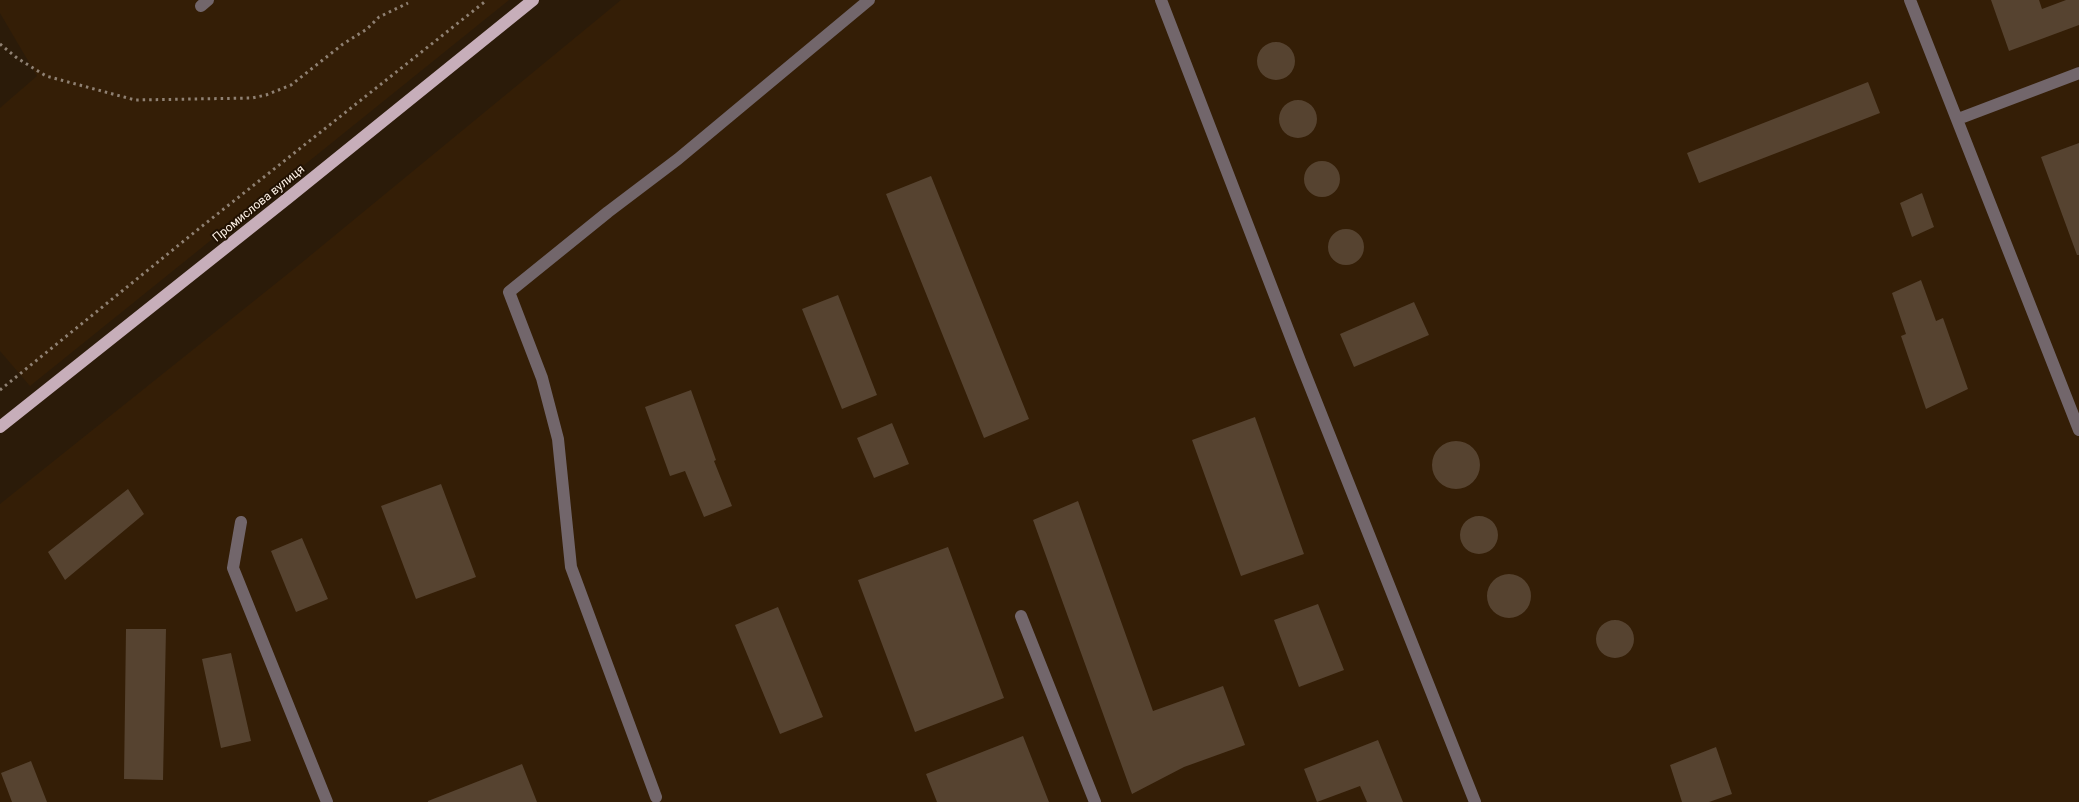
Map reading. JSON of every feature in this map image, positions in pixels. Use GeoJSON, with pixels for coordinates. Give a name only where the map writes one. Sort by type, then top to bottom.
{"type":"FeatureCollection","features":[{"type":"Feature","properties":{"kind":"main road","name":"Промислова вулиця"},"geometry":{"type":"LineString","coordinates":[[0,427],[533,0]]}},
{"type":"Feature","properties":{"kind":"lane"},"geometry":{"type":"LineString","coordinates":[[656,796],[571,567],[558,439],[542,378],[509,292],[608,212],[678,159],[869,0]]}},
{"type":"Feature","properties":{"kind":"lane"},"geometry":{"type":"LineString","coordinates":[[1161,0],[1293,342],[1475,802]]}},
{"type":"Feature","properties":{"kind":"lane"},"geometry":{"type":"LineString","coordinates":[[1910,0],[2079,430]]}},
{"type":"Feature","properties":{"kind":"lane"},"geometry":{"type":"LineString","coordinates":[[1958,119],[2079,73]]}},
{"type":"Feature","properties":{"kind":"lane"},"geometry":{"type":"LineString","coordinates":[[241,522],[233,568],[327,802]]}},
{"type":"Feature","properties":{"kind":"lane"},"geometry":{"type":"LineString","coordinates":[[1021,616],[1095,802]]}},
{"type":"Feature","properties":{"kind":"path"},"geometry":{"type":"LineString","coordinates":[[0,390],[201,227],[487,0]]}},
{"type":"Feature","properties":{"kind":"path"},"geometry":{"type":"LineString","coordinates":[[0,44],[17,58],[46,76],[136,100],[252,98],[266,95],[291,85],[343,44],[367,29],[380,17],[408,3]]}},
{"type":"Feature","properties":{"kind":"shaded area"},"geometry":{"type":"Polygon","coordinates":[[[0,0],[509,0],[30,386],[0,351],[0,108],[37,76],[0,13],[0,0]]]}},
{"type":"Feature","properties":{"kind":"shaded area"},"geometry":{"type":"Polygon","coordinates":[[[621,0],[2079,0],[2079,802],[0,802],[0,504],[294,269],[621,0]]]}},
{"type":"Feature","properties":{"kind":"building"},"geometry":{"type":"Polygon","coordinates":[[[1991,0],[2039,0],[2042,9],[2066,0],[2079,0],[2079,25],[2009,51],[1991,0]]]}},
{"type":"Feature","properties":{"kind":"building"},"geometry":{"type":"Polygon","coordinates":[[[1276,42],[1290,47],[1295,61],[1290,75],[1276,80],[1262,75],[1257,61],[1262,47],[1276,42]]]}},
{"type":"Feature","properties":{"kind":"building"},"geometry":{"type":"Polygon","coordinates":[[[1868,82],[1880,113],[1699,183],[1687,153],[1868,82]]]}},
{"type":"Feature","properties":{"kind":"building"},"geometry":{"type":"Polygon","coordinates":[[[1298,100],[1311,106],[1317,119],[1311,132],[1298,138],[1285,132],[1279,119],[1285,106],[1298,100]]]}},
{"type":"Feature","properties":{"kind":"building"},"geometry":{"type":"Polygon","coordinates":[[[2079,143],[2079,255],[2077,255],[2041,157],[2079,143]]]}},
{"type":"Feature","properties":{"kind":"building"},"geometry":{"type":"Polygon","coordinates":[[[1322,161],[1335,166],[1340,179],[1335,192],[1322,197],[1309,192],[1304,179],[1309,166],[1322,161]]]}},
{"type":"Feature","properties":{"kind":"building"},"geometry":{"type":"Polygon","coordinates":[[[931,176],[1029,419],[984,438],[886,194],[931,176]]]}},
{"type":"Feature","properties":{"kind":"building"},"geometry":{"type":"Polygon","coordinates":[[[1922,193],[1934,227],[1912,237],[1900,203],[1922,193]]]}},
{"type":"Feature","properties":{"kind":"building"},"geometry":{"type":"Polygon","coordinates":[[[1346,229],[1353,230],[1359,234],[1363,240],[1363,254],[1359,260],[1353,264],[1346,265],[1339,264],[1333,260],[1329,254],[1328,247],[1329,240],[1333,234],[1339,230],[1346,229]]]}},
{"type":"Feature","properties":{"kind":"building"},"geometry":{"type":"Polygon","coordinates":[[[1921,280],[1936,321],[1943,318],[1968,389],[1926,409],[1901,336],[1906,334],[1892,293],[1921,280]]]}},
{"type":"Feature","properties":{"kind":"building"},"geometry":{"type":"Polygon","coordinates":[[[838,295],[877,395],[842,409],[802,309],[838,295]]]}},
{"type":"Feature","properties":{"kind":"building"},"geometry":{"type":"Polygon","coordinates":[[[1414,302],[1429,335],[1354,367],[1340,334],[1414,302]]]}},
{"type":"Feature","properties":{"kind":"building"},"geometry":{"type":"Polygon","coordinates":[[[691,390],[716,460],[714,461],[732,506],[704,517],[685,471],[670,476],[645,407],[691,390]]]}},
{"type":"Feature","properties":{"kind":"building"},"geometry":{"type":"Polygon","coordinates":[[[1255,417],[1304,554],[1241,576],[1192,440],[1255,417]]]}},
{"type":"Feature","properties":{"kind":"building"},"geometry":{"type":"Polygon","coordinates":[[[892,423],[909,464],[874,478],[857,438],[892,423]]]}},
{"type":"Feature","properties":{"kind":"building"},"geometry":{"type":"Polygon","coordinates":[[[1456,441],[1465,443],[1473,448],[1478,456],[1480,465],[1478,474],[1473,482],[1465,487],[1456,489],[1447,487],[1439,482],[1434,474],[1432,465],[1434,456],[1439,448],[1447,443],[1456,441]]]}},
{"type":"Feature","properties":{"kind":"building"},"geometry":{"type":"Polygon","coordinates":[[[441,484],[476,577],[416,599],[381,506],[441,484]]]}},
{"type":"Feature","properties":{"kind":"building"},"geometry":{"type":"Polygon","coordinates":[[[128,489],[144,514],[65,580],[48,552],[128,489]]]}},
{"type":"Feature","properties":{"kind":"building"},"geometry":{"type":"Polygon","coordinates":[[[1078,501],[1153,711],[1223,686],[1245,745],[1184,767],[1132,794],[1033,520],[1078,501]]]}},
{"type":"Feature","properties":{"kind":"building"},"geometry":{"type":"Polygon","coordinates":[[[1479,516],[1486,517],[1492,522],[1497,528],[1497,542],[1492,548],[1486,553],[1479,554],[1472,553],[1466,548],[1461,542],[1460,535],[1461,528],[1466,522],[1472,517],[1479,516]]]}},
{"type":"Feature","properties":{"kind":"building"},"geometry":{"type":"Polygon","coordinates":[[[302,538],[328,599],[296,612],[271,551],[302,538]]]}},
{"type":"Feature","properties":{"kind":"building"},"geometry":{"type":"Polygon","coordinates":[[[948,547],[1004,698],[915,732],[858,580],[948,547]]]}},
{"type":"Feature","properties":{"kind":"building"},"geometry":{"type":"Polygon","coordinates":[[[1509,574],[1521,578],[1527,584],[1531,596],[1527,608],[1521,614],[1509,618],[1497,614],[1491,608],[1487,596],[1491,584],[1497,578],[1509,574]]]}},
{"type":"Feature","properties":{"kind":"building"},"geometry":{"type":"Polygon","coordinates":[[[1318,604],[1344,670],[1299,687],[1274,620],[1318,604]]]}},
{"type":"Feature","properties":{"kind":"building"},"geometry":{"type":"Polygon","coordinates":[[[778,607],[823,717],[780,734],[735,625],[778,607]]]}},
{"type":"Feature","properties":{"kind":"building"},"geometry":{"type":"Polygon","coordinates":[[[1615,620],[1622,621],[1628,626],[1633,632],[1633,646],[1628,652],[1622,657],[1615,658],[1608,657],[1602,652],[1597,646],[1596,639],[1597,632],[1602,626],[1608,621],[1615,620]]]}},
{"type":"Feature","properties":{"kind":"building"},"geometry":{"type":"Polygon","coordinates":[[[126,629],[166,629],[163,780],[124,779],[126,629]]]}},
{"type":"Feature","properties":{"kind":"building"},"geometry":{"type":"Polygon","coordinates":[[[231,653],[251,741],[221,748],[202,659],[231,653]]]}},
{"type":"Feature","properties":{"kind":"building"},"geometry":{"type":"Polygon","coordinates":[[[1023,736],[1049,802],[937,802],[926,774],[1023,736]]]}},
{"type":"Feature","properties":{"kind":"building"},"geometry":{"type":"Polygon","coordinates":[[[1378,740],[1403,802],[1367,802],[1360,786],[1317,802],[1304,769],[1378,740]]]}},
{"type":"Feature","properties":{"kind":"building"},"geometry":{"type":"Polygon","coordinates":[[[1716,747],[1732,794],[1709,802],[1682,802],[1670,765],[1716,747]]]}},
{"type":"Feature","properties":{"kind":"building"},"geometry":{"type":"Polygon","coordinates":[[[31,761],[47,802],[12,802],[1,773],[31,761]]]}},
{"type":"Feature","properties":{"kind":"building"},"geometry":{"type":"Polygon","coordinates":[[[522,764],[537,802],[428,802],[428,801],[522,764]]]}}]}
